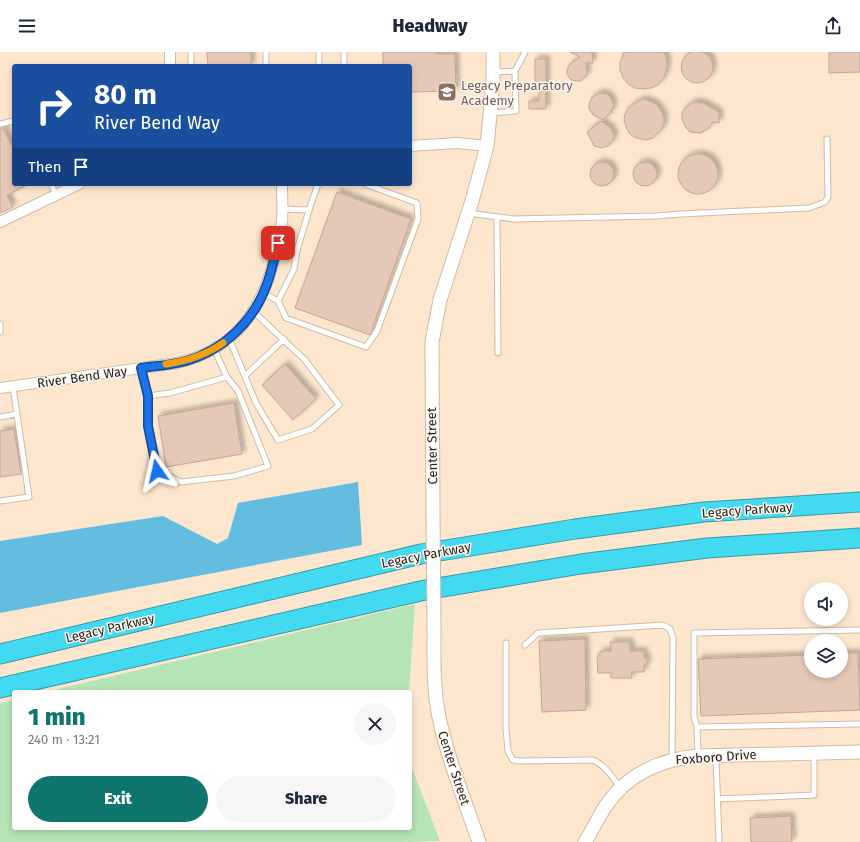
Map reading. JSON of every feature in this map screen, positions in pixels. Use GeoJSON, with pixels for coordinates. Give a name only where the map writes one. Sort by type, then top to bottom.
{"type":"FeatureCollection","features":[{"type":"Feature","properties":{"kind":"highway","name":"Legacy Parkway"},"geometry":{"type":"LineString","coordinates":[[0,654],[421,554],[575,528],[697,513],[860,502]]}},
{"type":"Feature","properties":{"kind":"highway"},"geometry":{"type":"LineString","coordinates":[[0,688],[425,590],[581,564],[707,548],[860,538]]}},
{"type":"Feature","properties":{"kind":"street"},"geometry":{"type":"LineString","coordinates":[[170,52],[170,64]]}},
{"type":"Feature","properties":{"kind":"street","name":"Center Street"},"geometry":{"type":"LineString","coordinates":[[479,842],[446,746],[439,717],[435,681],[432,342],[440,300],[479,177],[487,146],[491,113],[493,52]]}},
{"type":"Feature","properties":{"kind":"street"},"geometry":{"type":"LineString","coordinates":[[412,146],[457,143],[487,146]]}},
{"type":"Feature","properties":{"kind":"street"},"geometry":{"type":"LineString","coordinates":[[0,222],[75,186]]}},
{"type":"Feature","properties":{"kind":"street","name":"River Bend Way"},"geometry":{"type":"LineString","coordinates":[[0,388],[186,361],[214,349],[242,326],[263,294],[278,243],[282,209],[282,186]]}},
{"type":"Feature","properties":{"kind":"street","name":"Foxboro Drive"},"geometry":{"type":"LineString","coordinates":[[586,842],[606,806],[620,787],[652,766],[672,760],[698,756],[860,752]]}},
{"type":"Feature","properties":{"kind":"lane"},"geometry":{"type":"LineString","coordinates":[[191,52],[191,64]]}},
{"type":"Feature","properties":{"kind":"lane"},"geometry":{"type":"LineString","coordinates":[[266,52],[266,64]]}},
{"type":"Feature","properties":{"kind":"lane"},"geometry":{"type":"LineString","coordinates":[[319,52],[319,64]]}},
{"type":"Feature","properties":{"kind":"lane"},"geometry":{"type":"LineString","coordinates":[[344,52],[344,64]]}},
{"type":"Feature","properties":{"kind":"lane"},"geometry":{"type":"LineString","coordinates":[[491,113],[516,111],[515,70],[525,52]]}},
{"type":"Feature","properties":{"kind":"lane"},"geometry":{"type":"LineString","coordinates":[[493,72],[515,70]]}},
{"type":"Feature","properties":{"kind":"lane"},"geometry":{"type":"LineString","coordinates":[[0,124],[12,120]]}},
{"type":"Feature","properties":{"kind":"lane"},"geometry":{"type":"LineString","coordinates":[[468,213],[514,219],[655,216],[809,208],[825,202],[828,197],[827,139]]}},
{"type":"Feature","properties":{"kind":"lane"},"geometry":{"type":"LineString","coordinates":[[52,186],[56,195]]}},
{"type":"Feature","properties":{"kind":"lane"},"geometry":{"type":"LineString","coordinates":[[278,301],[294,269],[297,250],[317,186]]}},
{"type":"Feature","properties":{"kind":"lane"},"geometry":{"type":"LineString","coordinates":[[263,294],[278,301],[286,318],[366,347],[377,331],[418,219],[417,203],[370,186]]}},
{"type":"Feature","properties":{"kind":"lane"},"geometry":{"type":"LineString","coordinates":[[282,209],[309,210]]}},
{"type":"Feature","properties":{"kind":"lane"},"geometry":{"type":"LineString","coordinates":[[497,217],[498,353]]}},
{"type":"Feature","properties":{"kind":"lane"},"geometry":{"type":"LineString","coordinates":[[229,338],[256,402],[278,440],[312,429],[339,405],[305,360],[253,311]]}},
{"type":"Feature","properties":{"kind":"lane"},"geometry":{"type":"LineString","coordinates":[[0,324],[0,332]]}},
{"type":"Feature","properties":{"kind":"lane"},"geometry":{"type":"LineString","coordinates":[[245,376],[284,340]]}},
{"type":"Feature","properties":{"kind":"lane"},"geometry":{"type":"LineString","coordinates":[[141,368],[148,396],[148,426],[157,471],[181,482],[234,476],[268,466],[238,391],[227,377],[214,349]]}},
{"type":"Feature","properties":{"kind":"lane"},"geometry":{"type":"LineString","coordinates":[[148,396],[170,393],[227,377]]}},
{"type":"Feature","properties":{"kind":"lane"},"geometry":{"type":"LineString","coordinates":[[0,501],[29,497],[13,386]]}},
{"type":"Feature","properties":{"kind":"lane"},"geometry":{"type":"LineString","coordinates":[[0,416],[17,414]]}},
{"type":"Feature","properties":{"kind":"lane"},"geometry":{"type":"LineString","coordinates":[[525,645],[538,633],[663,625],[670,630],[673,638],[672,760]]}},
{"type":"Feature","properties":{"kind":"lane"},"geometry":{"type":"LineString","coordinates":[[698,756],[697,727],[694,717],[694,633],[860,630]]}},
{"type":"Feature","properties":{"kind":"lane"},"geometry":{"type":"LineString","coordinates":[[506,643],[506,729],[508,751],[513,760],[593,760],[607,770],[620,787]]}},
{"type":"Feature","properties":{"kind":"lane"},"geometry":{"type":"LineString","coordinates":[[697,727],[860,724]]}},
{"type":"Feature","properties":{"kind":"lane"},"geometry":{"type":"LineString","coordinates":[[717,799],[814,796],[814,753]]}},
{"type":"Feature","properties":{"kind":"lane"},"geometry":{"type":"LineString","coordinates":[[716,756],[719,842]]}},
{"type":"Feature","properties":{"kind":"green space"},"geometry":{"type":"Polygon","coordinates":[[[415,604],[409,690],[54,690],[415,604]]]}},
{"type":"Feature","properties":{"kind":"green space"},"geometry":{"type":"Polygon","coordinates":[[[12,700],[12,830],[412,830],[412,768],[440,841],[0,842],[0,703],[12,700]]]}},
{"type":"Feature","properties":{"kind":"water"},"geometry":{"type":"Polygon","coordinates":[[[358,482],[362,545],[0,613],[0,541],[163,516],[217,544],[228,538],[238,503],[358,482]]]}},
{"type":"Feature","properties":{"kind":"building"},"geometry":{"type":"Polygon","coordinates":[[[697,51],[708,56],[713,67],[708,78],[697,83],[686,78],[681,67],[686,56],[697,51]]]}},
{"type":"Feature","properties":{"kind":"building"},"geometry":{"type":"Polygon","coordinates":[[[207,52],[251,52],[251,64],[208,64],[207,52]]]}},
{"type":"Feature","properties":{"kind":"building","name":"Legacy Preparatory Academy"},"geometry":{"type":"Polygon","coordinates":[[[383,52],[437,52],[437,54],[455,54],[456,91],[412,92],[412,64],[383,64],[383,52]]]}},
{"type":"Feature","properties":{"kind":"building"},"geometry":{"type":"Polygon","coordinates":[[[570,52],[592,52],[593,63],[586,63],[587,73],[581,81],[571,80],[567,74],[570,64],[580,57],[570,52]]]}},
{"type":"Feature","properties":{"kind":"building"},"geometry":{"type":"Polygon","coordinates":[[[624,52],[663,52],[666,56],[667,64],[663,79],[658,85],[651,88],[635,88],[628,84],[623,78],[620,70],[620,63],[624,52]]]}},
{"type":"Feature","properties":{"kind":"building"},"geometry":{"type":"Polygon","coordinates":[[[829,52],[860,52],[860,72],[829,73],[829,52]]]}},
{"type":"Feature","properties":{"kind":"building"},"geometry":{"type":"Polygon","coordinates":[[[535,59],[546,59],[546,109],[529,109],[529,101],[539,101],[539,82],[535,83],[535,59]]]}},
{"type":"Feature","properties":{"kind":"building"},"geometry":{"type":"Polygon","coordinates":[[[599,93],[607,94],[614,105],[611,112],[603,120],[593,115],[589,108],[592,97],[599,93]]]}},
{"type":"Feature","properties":{"kind":"building"},"geometry":{"type":"Polygon","coordinates":[[[643,99],[657,105],[664,117],[662,129],[653,138],[646,140],[634,137],[629,133],[624,120],[628,108],[643,99]]]}},
{"type":"Feature","properties":{"kind":"building"},"geometry":{"type":"Polygon","coordinates":[[[693,102],[703,103],[719,112],[719,123],[713,122],[709,128],[701,133],[690,132],[686,128],[682,119],[682,113],[685,108],[693,102]]]}},
{"type":"Feature","properties":{"kind":"building"},"geometry":{"type":"Polygon","coordinates":[[[601,121],[611,128],[614,135],[613,140],[608,146],[601,148],[594,146],[587,132],[601,121]]]}},
{"type":"Feature","properties":{"kind":"building"},"geometry":{"type":"Polygon","coordinates":[[[0,128],[3,128],[12,146],[12,186],[25,186],[7,195],[13,207],[0,213],[0,128]]]}},
{"type":"Feature","properties":{"kind":"building"},"geometry":{"type":"Polygon","coordinates":[[[698,154],[712,160],[718,174],[712,188],[698,194],[684,188],[678,174],[684,160],[698,154]]]}},
{"type":"Feature","properties":{"kind":"building"},"geometry":{"type":"Polygon","coordinates":[[[602,162],[611,165],[614,174],[611,183],[602,186],[593,183],[590,174],[593,165],[602,162]]]}},
{"type":"Feature","properties":{"kind":"building"},"geometry":{"type":"Polygon","coordinates":[[[645,162],[654,165],[657,174],[654,183],[645,186],[636,183],[633,174],[636,165],[645,162]]]}},
{"type":"Feature","properties":{"kind":"building"},"geometry":{"type":"Polygon","coordinates":[[[337,192],[411,219],[370,335],[295,308],[337,192]]]}},
{"type":"Feature","properties":{"kind":"building"},"geometry":{"type":"Polygon","coordinates":[[[285,364],[316,399],[293,420],[262,385],[285,364]]]}},
{"type":"Feature","properties":{"kind":"building"},"geometry":{"type":"Polygon","coordinates":[[[234,403],[242,454],[166,467],[158,416],[234,403]]]}},
{"type":"Feature","properties":{"kind":"building"},"geometry":{"type":"Polygon","coordinates":[[[14,429],[21,474],[0,477],[0,431],[14,429]]]}},
{"type":"Feature","properties":{"kind":"building"},"geometry":{"type":"Polygon","coordinates":[[[585,639],[586,710],[542,712],[539,641],[585,639]]]}},
{"type":"Feature","properties":{"kind":"building"},"geometry":{"type":"Polygon","coordinates":[[[610,642],[630,642],[630,651],[644,651],[644,658],[647,657],[647,665],[644,665],[644,672],[631,672],[632,678],[611,678],[611,673],[598,673],[597,657],[601,651],[611,651],[610,642]]]}},
{"type":"Feature","properties":{"kind":"building"},"geometry":{"type":"Polygon","coordinates":[[[848,653],[858,653],[860,710],[701,716],[698,659],[804,655],[804,678],[848,678],[848,653]]]}},
{"type":"Feature","properties":{"kind":"building"},"geometry":{"type":"Polygon","coordinates":[[[791,816],[792,842],[751,842],[750,818],[791,816]]]}},
{"type":"Feature","properties":{"kind":"slow traffic"},"geometry":{"type":"LineString","coordinates":[[166,364],[177,363],[195,358],[223,343]]}},
{"type":"Feature","properties":{"kind":"place","name":"Legacy Preparatory Academy"},"geometry":{"type":"Point","coordinates":[447,92]}},
{"type":"Feature","properties":{"kind":"route"},"geometry":{"type":"LineString","coordinates":[[157,471],[148,426],[148,396],[141,368],[177,363],[195,358],[214,349],[236,332],[248,319],[259,303],[267,284],[278,243]]}}]}
